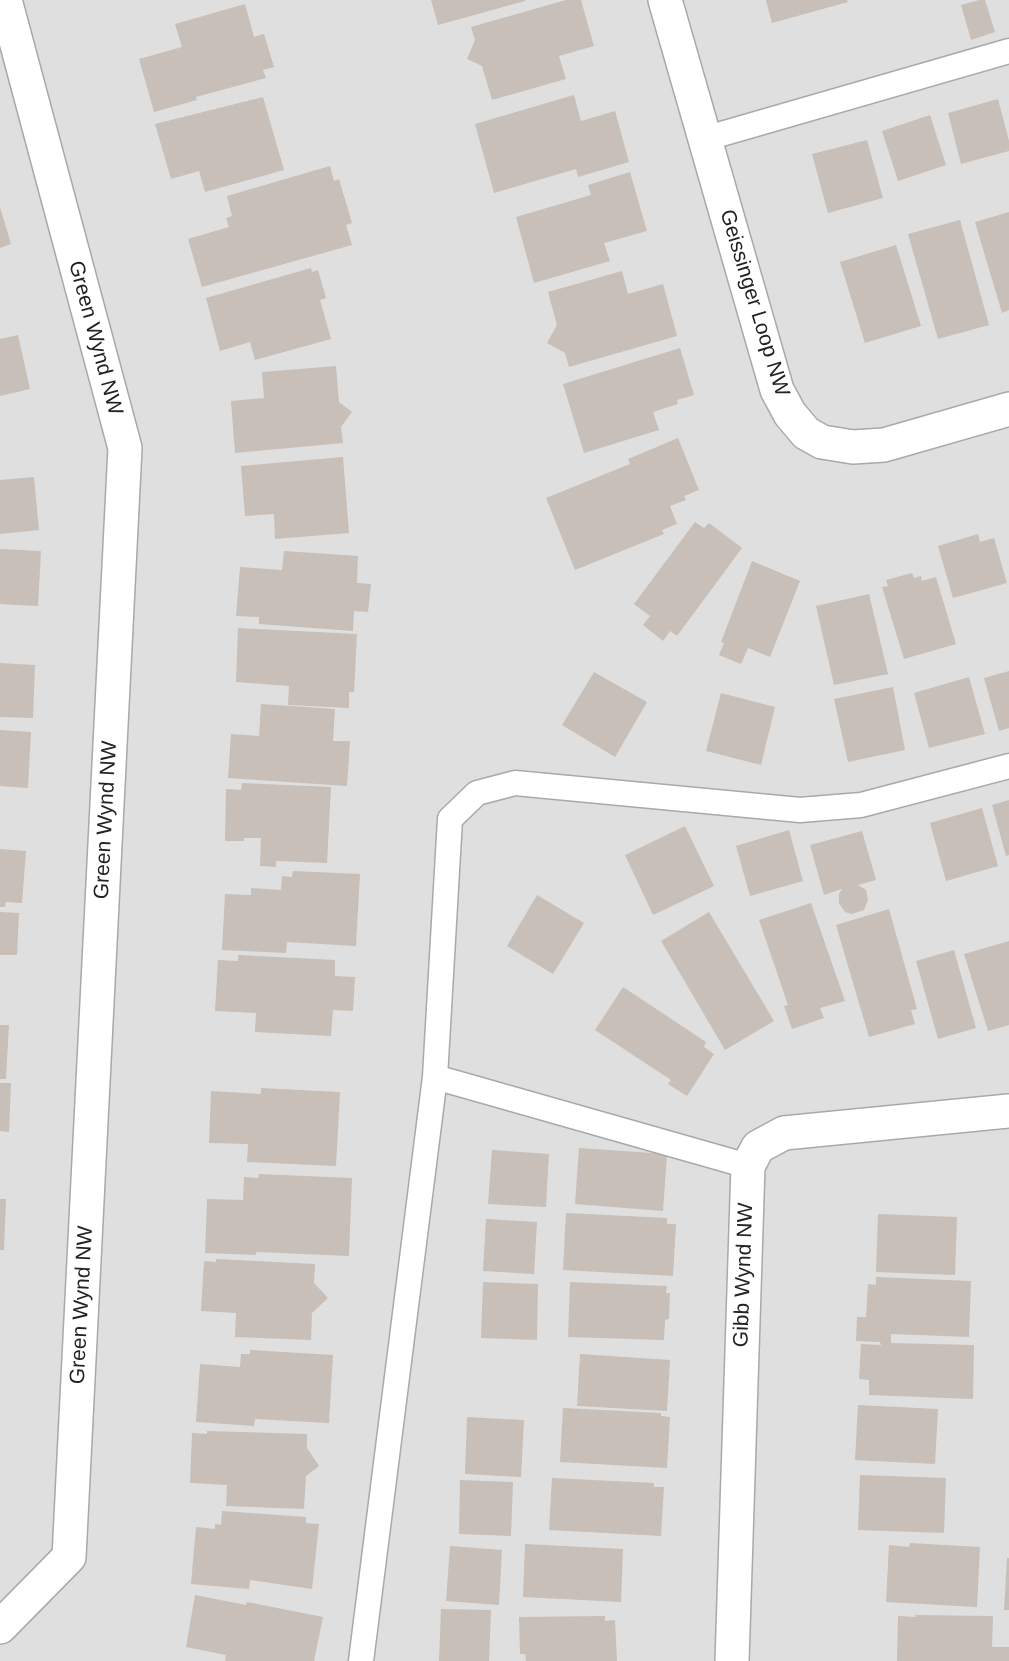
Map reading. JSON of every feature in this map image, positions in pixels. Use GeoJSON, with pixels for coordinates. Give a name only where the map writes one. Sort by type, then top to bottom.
{"type":"FeatureCollection","features":[{"type":"Feature","properties":{"kind":"street","name":"Green Wynd NW"},"geometry":{"type":"LineString","coordinates":[[0,1627],[69,1557],[125,448],[5,0]]}},
{"type":"Feature","properties":{"kind":"street","name":"Geissinger Loop NW"},"geometry":{"type":"LineString","coordinates":[[665,0],[777,390],[790,414],[806,433],[822,442],[853,447],[884,445],[1009,409]]}},
{"type":"Feature","properties":{"kind":"street"},"geometry":{"type":"LineString","coordinates":[[748,1166],[758,1147],[784,1133],[1009,1112]]}},
{"type":"Feature","properties":{"kind":"street","name":"Gibb Wynd NW"},"geometry":{"type":"LineString","coordinates":[[732,1661],[748,1166]]}},
{"type":"Feature","properties":{"kind":"lane"},"geometry":{"type":"LineString","coordinates":[[704,139],[1009,51]]}},
{"type":"Feature","properties":{"kind":"lane"},"geometry":{"type":"LineString","coordinates":[[361,1661],[435,1077],[450,819],[477,793],[515,783],[800,810],[861,805],[1009,766]]}},
{"type":"Feature","properties":{"kind":"lane"},"geometry":{"type":"LineString","coordinates":[[435,1077],[748,1166]]}},
{"type":"Feature","properties":{"kind":"shaded area"},"geometry":{"type":"Polygon","coordinates":[[[0,0],[1009,0],[1009,1661],[0,1661],[0,0]]]}},
{"type":"Feature","properties":{"kind":"building"},"geometry":{"type":"Polygon","coordinates":[[[431,0],[525,0],[525,1],[438,25],[431,0]]]}},
{"type":"Feature","properties":{"kind":"building"},"geometry":{"type":"Polygon","coordinates":[[[566,0],[581,0],[594,46],[559,56],[566,79],[492,100],[482,66],[467,59],[475,40],[471,27],[566,0]]]}},
{"type":"Feature","properties":{"kind":"building"},"geometry":{"type":"Polygon","coordinates":[[[766,0],[847,0],[848,2],[772,23],[766,0]]]}},
{"type":"Feature","properties":{"kind":"building"},"geometry":{"type":"Polygon","coordinates":[[[985,0],[995,32],[971,40],[961,5],[985,0]]]}},
{"type":"Feature","properties":{"kind":"building"},"geometry":{"type":"Polygon","coordinates":[[[245,4],[254,37],[264,34],[274,67],[263,70],[266,78],[196,97],[197,100],[154,112],[139,59],[182,47],[175,24],[245,4]]]}},
{"type":"Feature","properties":{"kind":"building"},"geometry":{"type":"Polygon","coordinates":[[[574,95],[581,121],[615,111],[629,162],[578,177],[576,169],[494,193],[475,124],[574,95]]]}},
{"type":"Feature","properties":{"kind":"building"},"geometry":{"type":"Polygon","coordinates":[[[263,97],[284,170],[205,192],[199,171],[171,179],[155,124],[263,97]]]}},
{"type":"Feature","properties":{"kind":"building"},"geometry":{"type":"Polygon","coordinates":[[[998,99],[1009,141],[1009,151],[961,164],[948,113],[998,99]]]}},
{"type":"Feature","properties":{"kind":"building"},"geometry":{"type":"Polygon","coordinates":[[[930,115],[946,165],[898,181],[882,131],[930,115]]]}},
{"type":"Feature","properties":{"kind":"building"},"geometry":{"type":"Polygon","coordinates":[[[867,140],[883,198],[828,213],[812,154],[867,140]]]}},
{"type":"Feature","properties":{"kind":"building"},"geometry":{"type":"Polygon","coordinates":[[[330,166],[334,181],[339,179],[352,223],[346,225],[352,245],[202,287],[188,239],[229,227],[226,218],[232,216],[227,196],[330,166]]]}},
{"type":"Feature","properties":{"kind":"building"},"geometry":{"type":"Polygon","coordinates":[[[630,172],[647,231],[604,243],[610,261],[534,283],[516,217],[591,195],[588,185],[630,172]]]}},
{"type":"Feature","properties":{"kind":"building"},"geometry":{"type":"Polygon","coordinates":[[[0,207],[11,244],[0,248],[0,207]]]}},
{"type":"Feature","properties":{"kind":"building"},"geometry":{"type":"Polygon","coordinates":[[[1009,212],[1009,310],[1002,313],[975,222],[1009,212]]]}},
{"type":"Feature","properties":{"kind":"building"},"geometry":{"type":"Polygon","coordinates":[[[960,220],[989,325],[938,339],[908,234],[960,220]]]}},
{"type":"Feature","properties":{"kind":"building"},"geometry":{"type":"Polygon","coordinates":[[[896,245],[921,326],[865,343],[840,262],[896,245]]]}},
{"type":"Feature","properties":{"kind":"building"},"geometry":{"type":"Polygon","coordinates":[[[311,268],[312,272],[318,270],[326,298],[320,300],[331,339],[255,360],[250,342],[220,351],[206,298],[311,268]]]}},
{"type":"Feature","properties":{"kind":"building"},"geometry":{"type":"Polygon","coordinates":[[[622,271],[628,294],[663,284],[677,336],[569,367],[565,353],[547,343],[557,325],[548,292],[622,271]]]}},
{"type":"Feature","properties":{"kind":"building"},"geometry":{"type":"Polygon","coordinates":[[[18,335],[30,389],[0,396],[0,339],[18,335]]]}},
{"type":"Feature","properties":{"kind":"building"},"geometry":{"type":"Polygon","coordinates":[[[680,348],[694,395],[677,400],[678,404],[653,412],[659,430],[584,453],[563,384],[680,348]]]}},
{"type":"Feature","properties":{"kind":"building"},"geometry":{"type":"Polygon","coordinates":[[[336,366],[339,402],[352,412],[341,427],[343,443],[235,453],[231,401],[264,398],[262,372],[336,366]]]}},
{"type":"Feature","properties":{"kind":"building"},"geometry":{"type":"Polygon","coordinates":[[[678,438],[699,490],[684,496],[686,500],[670,506],[677,524],[662,530],[664,534],[575,570],[546,498],[630,464],[628,459],[678,438]]]}},
{"type":"Feature","properties":{"kind":"building"},"geometry":{"type":"Polygon","coordinates":[[[343,457],[349,533],[275,539],[274,514],[245,516],[241,466],[343,457]]]}},
{"type":"Feature","properties":{"kind":"building"},"geometry":{"type":"Polygon","coordinates":[[[34,477],[39,530],[0,534],[0,480],[34,477]]]}},
{"type":"Feature","properties":{"kind":"building"},"geometry":{"type":"Polygon","coordinates":[[[695,522],[704,528],[709,523],[742,548],[677,636],[670,631],[663,641],[643,625],[650,616],[634,604],[695,522]]]}},
{"type":"Feature","properties":{"kind":"building"},"geometry":{"type":"Polygon","coordinates":[[[978,534],[980,542],[994,538],[1007,583],[953,598],[938,546],[978,534]]]}},
{"type":"Feature","properties":{"kind":"building"},"geometry":{"type":"Polygon","coordinates":[[[0,549],[41,551],[38,606],[0,604],[0,549]]]}},
{"type":"Feature","properties":{"kind":"building"},"geometry":{"type":"Polygon","coordinates":[[[284,551],[358,556],[357,583],[371,584],[368,612],[354,611],[353,631],[259,624],[259,617],[236,616],[240,567],[282,570],[284,551]]]}},
{"type":"Feature","properties":{"kind":"building"},"geometry":{"type":"Polygon","coordinates":[[[752,561],[800,581],[770,657],[748,648],[741,664],[719,655],[724,643],[721,642],[752,561]]]}},
{"type":"Feature","properties":{"kind":"building"},"geometry":{"type":"Polygon","coordinates":[[[912,573],[914,578],[921,576],[922,581],[936,577],[956,644],[904,659],[882,587],[888,586],[886,580],[912,573]]]}},
{"type":"Feature","properties":{"kind":"building"},"geometry":{"type":"Polygon","coordinates":[[[869,594],[888,674],[834,685],[816,606],[869,594]]]}},
{"type":"Feature","properties":{"kind":"building"},"geometry":{"type":"Polygon","coordinates":[[[238,628],[357,634],[354,692],[349,692],[349,708],[288,705],[289,686],[236,682],[238,628]]]}},
{"type":"Feature","properties":{"kind":"building"},"geometry":{"type":"Polygon","coordinates":[[[0,663],[35,665],[33,718],[0,717],[0,663]]]}},
{"type":"Feature","properties":{"kind":"building"},"geometry":{"type":"Polygon","coordinates":[[[1009,671],[1009,728],[999,731],[984,678],[1009,671]]]}},
{"type":"Feature","properties":{"kind":"building"},"geometry":{"type":"Polygon","coordinates":[[[594,672],[647,702],[615,757],[562,725],[594,672]]]}},
{"type":"Feature","properties":{"kind":"building"},"geometry":{"type":"Polygon","coordinates":[[[969,677],[985,734],[929,748],[914,693],[969,677]]]}},
{"type":"Feature","properties":{"kind":"building"},"geometry":{"type":"Polygon","coordinates":[[[893,687],[905,750],[848,762],[834,699],[893,687]]]}},
{"type":"Feature","properties":{"kind":"building"},"geometry":{"type":"Polygon","coordinates":[[[721,693],[775,707],[761,765],[706,751],[721,693]]]}},
{"type":"Feature","properties":{"kind":"building"},"geometry":{"type":"Polygon","coordinates":[[[261,704],[335,709],[333,741],[350,741],[347,786],[228,778],[231,734],[259,736],[261,704]]]}},
{"type":"Feature","properties":{"kind":"building"},"geometry":{"type":"Polygon","coordinates":[[[0,730],[31,732],[28,788],[0,786],[0,730]]]}},
{"type":"Feature","properties":{"kind":"building"},"geometry":{"type":"Polygon","coordinates":[[[242,783],[331,787],[327,863],[276,861],[276,867],[260,866],[261,838],[225,841],[226,789],[241,790],[242,783]]]}},
{"type":"Feature","properties":{"kind":"building"},"geometry":{"type":"Polygon","coordinates":[[[1009,800],[1009,855],[1006,856],[992,805],[1009,800]]]}},
{"type":"Feature","properties":{"kind":"building"},"geometry":{"type":"Polygon","coordinates":[[[982,808],[998,866],[946,881],[930,823],[982,808]]]}},
{"type":"Feature","properties":{"kind":"building"},"geometry":{"type":"Polygon","coordinates":[[[685,826],[714,886],[653,915],[625,855],[685,826]]]}},
{"type":"Feature","properties":{"kind":"building"},"geometry":{"type":"Polygon","coordinates":[[[789,830],[803,881],[750,896],[736,846],[789,830]]]}},
{"type":"Feature","properties":{"kind":"building"},"geometry":{"type":"Polygon","coordinates":[[[862,831],[876,880],[858,885],[866,890],[868,900],[864,910],[852,914],[845,912],[839,903],[839,894],[842,889],[824,895],[810,845],[862,831]]]}},
{"type":"Feature","properties":{"kind":"building"},"geometry":{"type":"Polygon","coordinates":[[[0,849],[26,851],[22,903],[6,902],[5,907],[0,907],[0,849]]]}},
{"type":"Feature","properties":{"kind":"building"},"geometry":{"type":"Polygon","coordinates":[[[293,871],[360,874],[356,946],[287,942],[286,953],[222,950],[225,894],[251,895],[251,888],[281,890],[282,876],[292,877],[293,871]]]}},
{"type":"Feature","properties":{"kind":"building"},"geometry":{"type":"Polygon","coordinates":[[[537,895],[584,923],[553,974],[507,946],[537,895]]]}},
{"type":"Feature","properties":{"kind":"building"},"geometry":{"type":"Polygon","coordinates":[[[811,903],[845,1001],[820,1008],[824,1018],[792,1029],[784,1006],[788,1005],[759,920],[811,903]]]}},
{"type":"Feature","properties":{"kind":"building"},"geometry":{"type":"Polygon","coordinates":[[[889,909],[917,1009],[911,1010],[915,1024],[869,1037],[836,925],[889,909]]]}},
{"type":"Feature","properties":{"kind":"building"},"geometry":{"type":"Polygon","coordinates":[[[0,912],[19,913],[17,955],[0,955],[0,912]]]}},
{"type":"Feature","properties":{"kind":"building"},"geometry":{"type":"Polygon","coordinates":[[[709,912],[774,1021],[725,1050],[661,941],[709,912]]]}},
{"type":"Feature","properties":{"kind":"building"},"geometry":{"type":"Polygon","coordinates":[[[1009,941],[1009,1025],[988,1031],[964,954],[1009,941]]]}},
{"type":"Feature","properties":{"kind":"building"},"geometry":{"type":"Polygon","coordinates":[[[954,950],[976,1028],[938,1039],[916,961],[954,950]]]}},
{"type":"Feature","properties":{"kind":"building"},"geometry":{"type":"Polygon","coordinates":[[[238,955],[335,960],[335,976],[355,977],[353,1011],[333,1010],[331,1036],[255,1032],[256,1013],[215,1011],[218,960],[238,961],[238,955]]]}},
{"type":"Feature","properties":{"kind":"building"},"geometry":{"type":"Polygon","coordinates":[[[623,987],[706,1042],[704,1047],[714,1054],[687,1096],[668,1084],[671,1080],[595,1030],[623,987]]]}},
{"type":"Feature","properties":{"kind":"building"},"geometry":{"type":"Polygon","coordinates":[[[0,1025],[9,1025],[6,1079],[0,1079],[0,1025]]]}},
{"type":"Feature","properties":{"kind":"building"},"geometry":{"type":"Polygon","coordinates":[[[0,1083],[11,1083],[9,1132],[0,1131],[0,1083]]]}},
{"type":"Feature","properties":{"kind":"building"},"geometry":{"type":"Polygon","coordinates":[[[261,1088],[340,1092],[336,1166],[247,1162],[248,1144],[209,1143],[211,1091],[261,1094],[261,1088]]]}},
{"type":"Feature","properties":{"kind":"building"},"geometry":{"type":"Polygon","coordinates":[[[579,1148],[667,1154],[663,1211],[575,1204],[579,1148]]]}},
{"type":"Feature","properties":{"kind":"building"},"geometry":{"type":"Polygon","coordinates":[[[492,1150],[549,1154],[546,1207],[488,1204],[492,1150]]]}},
{"type":"Feature","properties":{"kind":"building"},"geometry":{"type":"Polygon","coordinates":[[[259,1174],[352,1178],[349,1256],[256,1252],[256,1255],[205,1253],[207,1199],[243,1200],[244,1177],[258,1178],[259,1174]]]}},
{"type":"Feature","properties":{"kind":"building"},"geometry":{"type":"Polygon","coordinates":[[[0,1199],[6,1199],[4,1250],[0,1250],[0,1199]]]}},
{"type":"Feature","properties":{"kind":"building"},"geometry":{"type":"Polygon","coordinates":[[[566,1213],[667,1218],[667,1224],[676,1224],[673,1276],[563,1270],[566,1213]]]}},
{"type":"Feature","properties":{"kind":"building"},"geometry":{"type":"Polygon","coordinates":[[[878,1214],[957,1217],[955,1275],[876,1272],[878,1214]]]}},
{"type":"Feature","properties":{"kind":"building"},"geometry":{"type":"Polygon","coordinates":[[[486,1219],[537,1222],[534,1274],[483,1271],[486,1219]]]}},
{"type":"Feature","properties":{"kind":"building"},"geometry":{"type":"Polygon","coordinates":[[[216,1259],[315,1264],[314,1283],[328,1298],[312,1313],[311,1340],[235,1337],[236,1313],[201,1311],[204,1261],[216,1262],[216,1259]]]}},
{"type":"Feature","properties":{"kind":"building"},"geometry":{"type":"Polygon","coordinates":[[[876,1277],[971,1281],[969,1337],[891,1334],[891,1343],[974,1345],[973,1399],[869,1395],[869,1380],[859,1379],[861,1344],[881,1345],[880,1342],[856,1341],[857,1317],[866,1317],[868,1284],[876,1285],[876,1277]]]}},
{"type":"Feature","properties":{"kind":"building"},"geometry":{"type":"Polygon","coordinates":[[[483,1282],[538,1284],[537,1340],[481,1338],[483,1282]]]}},
{"type":"Feature","properties":{"kind":"building"},"geometry":{"type":"Polygon","coordinates":[[[570,1282],[667,1286],[666,1293],[670,1293],[669,1319],[665,1320],[664,1340],[568,1337],[570,1282]]]}},
{"type":"Feature","properties":{"kind":"building"},"geometry":{"type":"Polygon","coordinates":[[[250,1350],[333,1355],[329,1423],[255,1419],[254,1426],[196,1422],[200,1364],[240,1367],[241,1354],[250,1354],[250,1350]]]}},
{"type":"Feature","properties":{"kind":"building"},"geometry":{"type":"Polygon","coordinates":[[[580,1354],[670,1360],[667,1411],[577,1406],[580,1354]]]}},
{"type":"Feature","properties":{"kind":"building"},"geometry":{"type":"Polygon","coordinates":[[[858,1405],[938,1409],[935,1464],[855,1460],[858,1405]]]}},
{"type":"Feature","properties":{"kind":"building"},"geometry":{"type":"Polygon","coordinates":[[[563,1408],[661,1413],[661,1416],[670,1417],[667,1468],[560,1462],[563,1408]]]}},
{"type":"Feature","properties":{"kind":"building"},"geometry":{"type":"Polygon","coordinates":[[[467,1417],[524,1420],[521,1477],[465,1474],[467,1417]]]}},
{"type":"Feature","properties":{"kind":"building"},"geometry":{"type":"Polygon","coordinates":[[[207,1431],[307,1434],[307,1448],[319,1466],[306,1476],[304,1509],[226,1506],[227,1485],[190,1483],[192,1433],[207,1434],[207,1431]]]}},
{"type":"Feature","properties":{"kind":"building"},"geometry":{"type":"Polygon","coordinates":[[[860,1475],[946,1478],[944,1533],[858,1530],[860,1475]]]}},
{"type":"Feature","properties":{"kind":"building"},"geometry":{"type":"Polygon","coordinates":[[[552,1478],[654,1483],[654,1487],[664,1487],[661,1536],[549,1530],[552,1478]]]}},
{"type":"Feature","properties":{"kind":"building"},"geometry":{"type":"Polygon","coordinates":[[[460,1480],[513,1482],[511,1536],[459,1534],[460,1480]]]}},
{"type":"Feature","properties":{"kind":"building"},"geometry":{"type":"Polygon","coordinates":[[[222,1511],[306,1517],[306,1523],[319,1524],[312,1589],[250,1580],[249,1589],[191,1584],[196,1527],[215,1529],[215,1524],[221,1525],[222,1511]]]}},
{"type":"Feature","properties":{"kind":"building"},"geometry":{"type":"Polygon","coordinates":[[[910,1543],[980,1547],[977,1607],[886,1602],[889,1545],[909,1547],[910,1543]]]}},
{"type":"Feature","properties":{"kind":"building"},"geometry":{"type":"Polygon","coordinates":[[[525,1544],[623,1549],[621,1602],[523,1597],[525,1544]]]}},
{"type":"Feature","properties":{"kind":"building"},"geometry":{"type":"Polygon","coordinates":[[[450,1546],[502,1550],[499,1605],[446,1601],[450,1546]]]}},
{"type":"Feature","properties":{"kind":"building"},"geometry":{"type":"Polygon","coordinates":[[[1007,1558],[1009,1558],[1009,1610],[1004,1610],[1007,1558]]]}},
{"type":"Feature","properties":{"kind":"building"},"geometry":{"type":"Polygon","coordinates":[[[195,1595],[246,1605],[247,1602],[323,1617],[314,1661],[225,1661],[226,1655],[186,1647],[195,1595]]]}},
{"type":"Feature","properties":{"kind":"building"},"geometry":{"type":"Polygon","coordinates":[[[441,1609],[491,1610],[489,1661],[439,1661],[441,1609]]]}},
{"type":"Feature","properties":{"kind":"building"},"geometry":{"type":"Polygon","coordinates":[[[915,1615],[993,1616],[992,1647],[1009,1647],[1009,1661],[897,1661],[898,1616],[916,1617],[915,1615]]]}},
{"type":"Feature","properties":{"kind":"building"},"geometry":{"type":"Polygon","coordinates":[[[605,1616],[605,1621],[615,1620],[617,1661],[526,1661],[525,1654],[520,1654],[519,1617],[605,1616]]]}}]}
